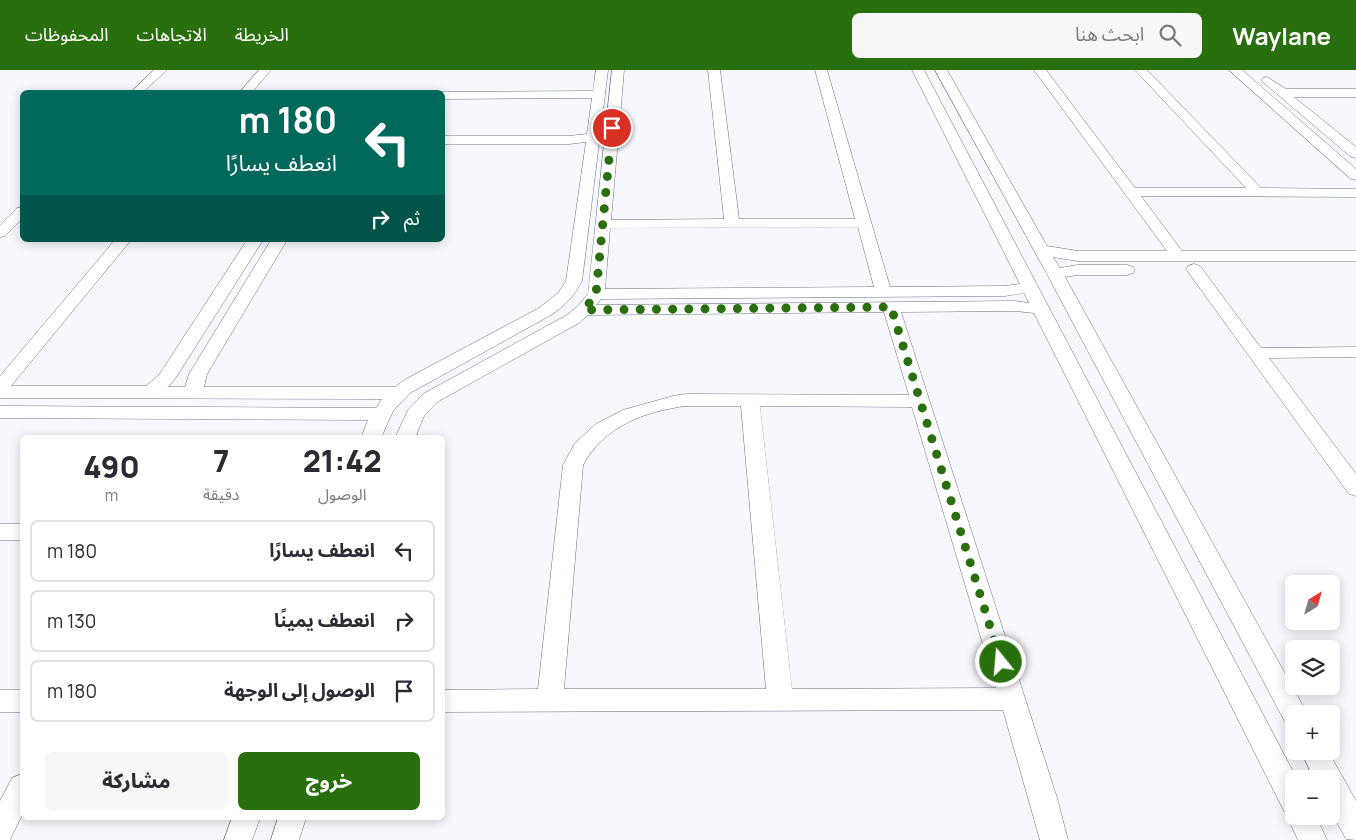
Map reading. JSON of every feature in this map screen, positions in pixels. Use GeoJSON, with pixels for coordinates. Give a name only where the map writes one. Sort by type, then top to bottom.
{"type":"FeatureCollection","features":[{"type":"Feature","properties":{"kind":"street"},"geometry":{"type":"LineString","coordinates":[[138,90],[161,70]]}},
{"type":"Feature","properties":{"kind":"street"},"geometry":{"type":"LineString","coordinates":[[248,90],[264,70]]}},
{"type":"Feature","properties":{"kind":"street"},"geometry":{"type":"LineString","coordinates":[[372,435],[380,414],[398,393],[412,383],[556,305],[568,293],[574,281],[602,70]]}},
{"type":"Feature","properties":{"kind":"street"},"geometry":{"type":"LineString","coordinates":[[407,435],[415,414],[430,398],[573,319],[584,310],[596,294],[618,70]]}},
{"type":"Feature","properties":{"kind":"street"},"geometry":{"type":"LineString","coordinates":[[714,70],[732,223]]}},
{"type":"Feature","properties":{"kind":"street"},"geometry":{"type":"LineString","coordinates":[[821,70],[863,223],[1043,798],[1054,840]]}},
{"type":"Feature","properties":{"kind":"street"},"geometry":{"type":"LineString","coordinates":[[918,70],[1285,784]]}},
{"type":"Feature","properties":{"kind":"street"},"geometry":{"type":"LineString","coordinates":[[941,70],[1055,274],[1289,705]]}},
{"type":"Feature","properties":{"kind":"street"},"geometry":{"type":"LineString","coordinates":[[1040,70],[1178,256]]}},
{"type":"Feature","properties":{"kind":"street"},"geometry":{"type":"LineString","coordinates":[[1141,70],[1257,192]]}},
{"type":"Feature","properties":{"kind":"street"},"geometry":{"type":"LineString","coordinates":[[1236,70],[1356,176]]}},
{"type":"Feature","properties":{"kind":"street"},"geometry":{"type":"LineString","coordinates":[[1255,70],[1332,134],[1355,147]]}},
{"type":"Feature","properties":{"kind":"street"},"geometry":{"type":"LineString","coordinates":[[1283,93],[1356,93]]}},
{"type":"Feature","properties":{"kind":"street"},"geometry":{"type":"LineString","coordinates":[[445,94],[598,94]]}},
{"type":"Feature","properties":{"kind":"street"},"geometry":{"type":"LineString","coordinates":[[445,140],[569,140],[592,144]]}},
{"type":"Feature","properties":{"kind":"street"},"geometry":{"type":"LineString","coordinates":[[445,148],[567,148],[592,144]]}},
{"type":"Feature","properties":{"kind":"street"},"geometry":{"type":"LineString","coordinates":[[1130,192],[1356,192]]}},
{"type":"Feature","properties":{"kind":"street"},"geometry":{"type":"LineString","coordinates":[[0,219],[20,200]]}},
{"type":"Feature","properties":{"kind":"street"},"geometry":{"type":"LineString","coordinates":[[0,233],[20,213]]}},
{"type":"Feature","properties":{"kind":"street"},"geometry":{"type":"LineString","coordinates":[[603,224],[863,223]]}},
{"type":"Feature","properties":{"kind":"street"},"geometry":{"type":"LineString","coordinates":[[0,388],[121,242]]}},
{"type":"Feature","properties":{"kind":"street"},"geometry":{"type":"LineString","coordinates":[[151,392],[162,384],[169,375],[254,242]]}},
{"type":"Feature","properties":{"kind":"street"},"geometry":{"type":"LineString","coordinates":[[195,392],[194,384],[198,374],[277,242]]}},
{"type":"Feature","properties":{"kind":"street"},"geometry":{"type":"LineString","coordinates":[[1041,249],[1064,255],[1356,256]]}},
{"type":"Feature","properties":{"kind":"street"},"geometry":{"type":"LineString","coordinates":[[1055,274],[1083,270],[1356,268]]}},
{"type":"Feature","properties":{"kind":"street"},"geometry":{"type":"LineString","coordinates":[[1194,269],[1356,489]]}},
{"type":"Feature","properties":{"kind":"street"},"geometry":{"type":"LineString","coordinates":[[584,310],[887,300],[1005,291],[1029,287]]}},
{"type":"Feature","properties":{"kind":"street"},"geometry":{"type":"LineString","coordinates":[[596,294],[887,300],[1023,306],[1041,309]]}},
{"type":"Feature","properties":{"kind":"street"},"geometry":{"type":"LineString","coordinates":[[1256,353],[1356,352]]}},
{"type":"Feature","properties":{"kind":"street"},"geometry":{"type":"LineString","coordinates":[[169,375],[198,374]]}},
{"type":"Feature","properties":{"kind":"street"},"geometry":{"type":"LineString","coordinates":[[0,392],[398,393]]}},
{"type":"Feature","properties":{"kind":"street"},"geometry":{"type":"LineString","coordinates":[[550,701],[573,465],[582,448],[598,433],[645,407],[665,402],[686,400],[920,401]]}},
{"type":"Feature","properties":{"kind":"street"},"geometry":{"type":"LineString","coordinates":[[750,400],[780,700]]}},
{"type":"Feature","properties":{"kind":"street"},"geometry":{"type":"LineString","coordinates":[[0,412],[380,414]]}},
{"type":"Feature","properties":{"kind":"street"},"geometry":{"type":"LineString","coordinates":[[1121,465],[1158,466]]}},
{"type":"Feature","properties":{"kind":"street"},"geometry":{"type":"LineString","coordinates":[[0,532],[20,532]]}},
{"type":"Feature","properties":{"kind":"street"},"geometry":{"type":"LineString","coordinates":[[445,701],[1012,699]]}},
{"type":"Feature","properties":{"kind":"street"},"geometry":{"type":"LineString","coordinates":[[0,701],[20,701]]}},
{"type":"Feature","properties":{"kind":"street"},"geometry":{"type":"LineString","coordinates":[[0,830],[20,790]]}},
{"type":"Feature","properties":{"kind":"street"},"geometry":{"type":"LineString","coordinates":[[1340,800],[1356,829]]}},
{"type":"Feature","properties":{"kind":"street"},"geometry":{"type":"LineString","coordinates":[[238,840],[245,820]]}},
{"type":"Feature","properties":{"kind":"street"},"geometry":{"type":"LineString","coordinates":[[285,840],[291,820]]}},
{"type":"Feature","properties":{"kind":"street"},"geometry":{"type":"LineString","coordinates":[[1306,825],[1313,840]]}},
{"type":"Feature","properties":{"kind":"route"},"geometry":{"type":"LineString","coordinates":[[612,128],[596,294],[592,302],[584,310],[891,307],[1001,662]]}}]}
